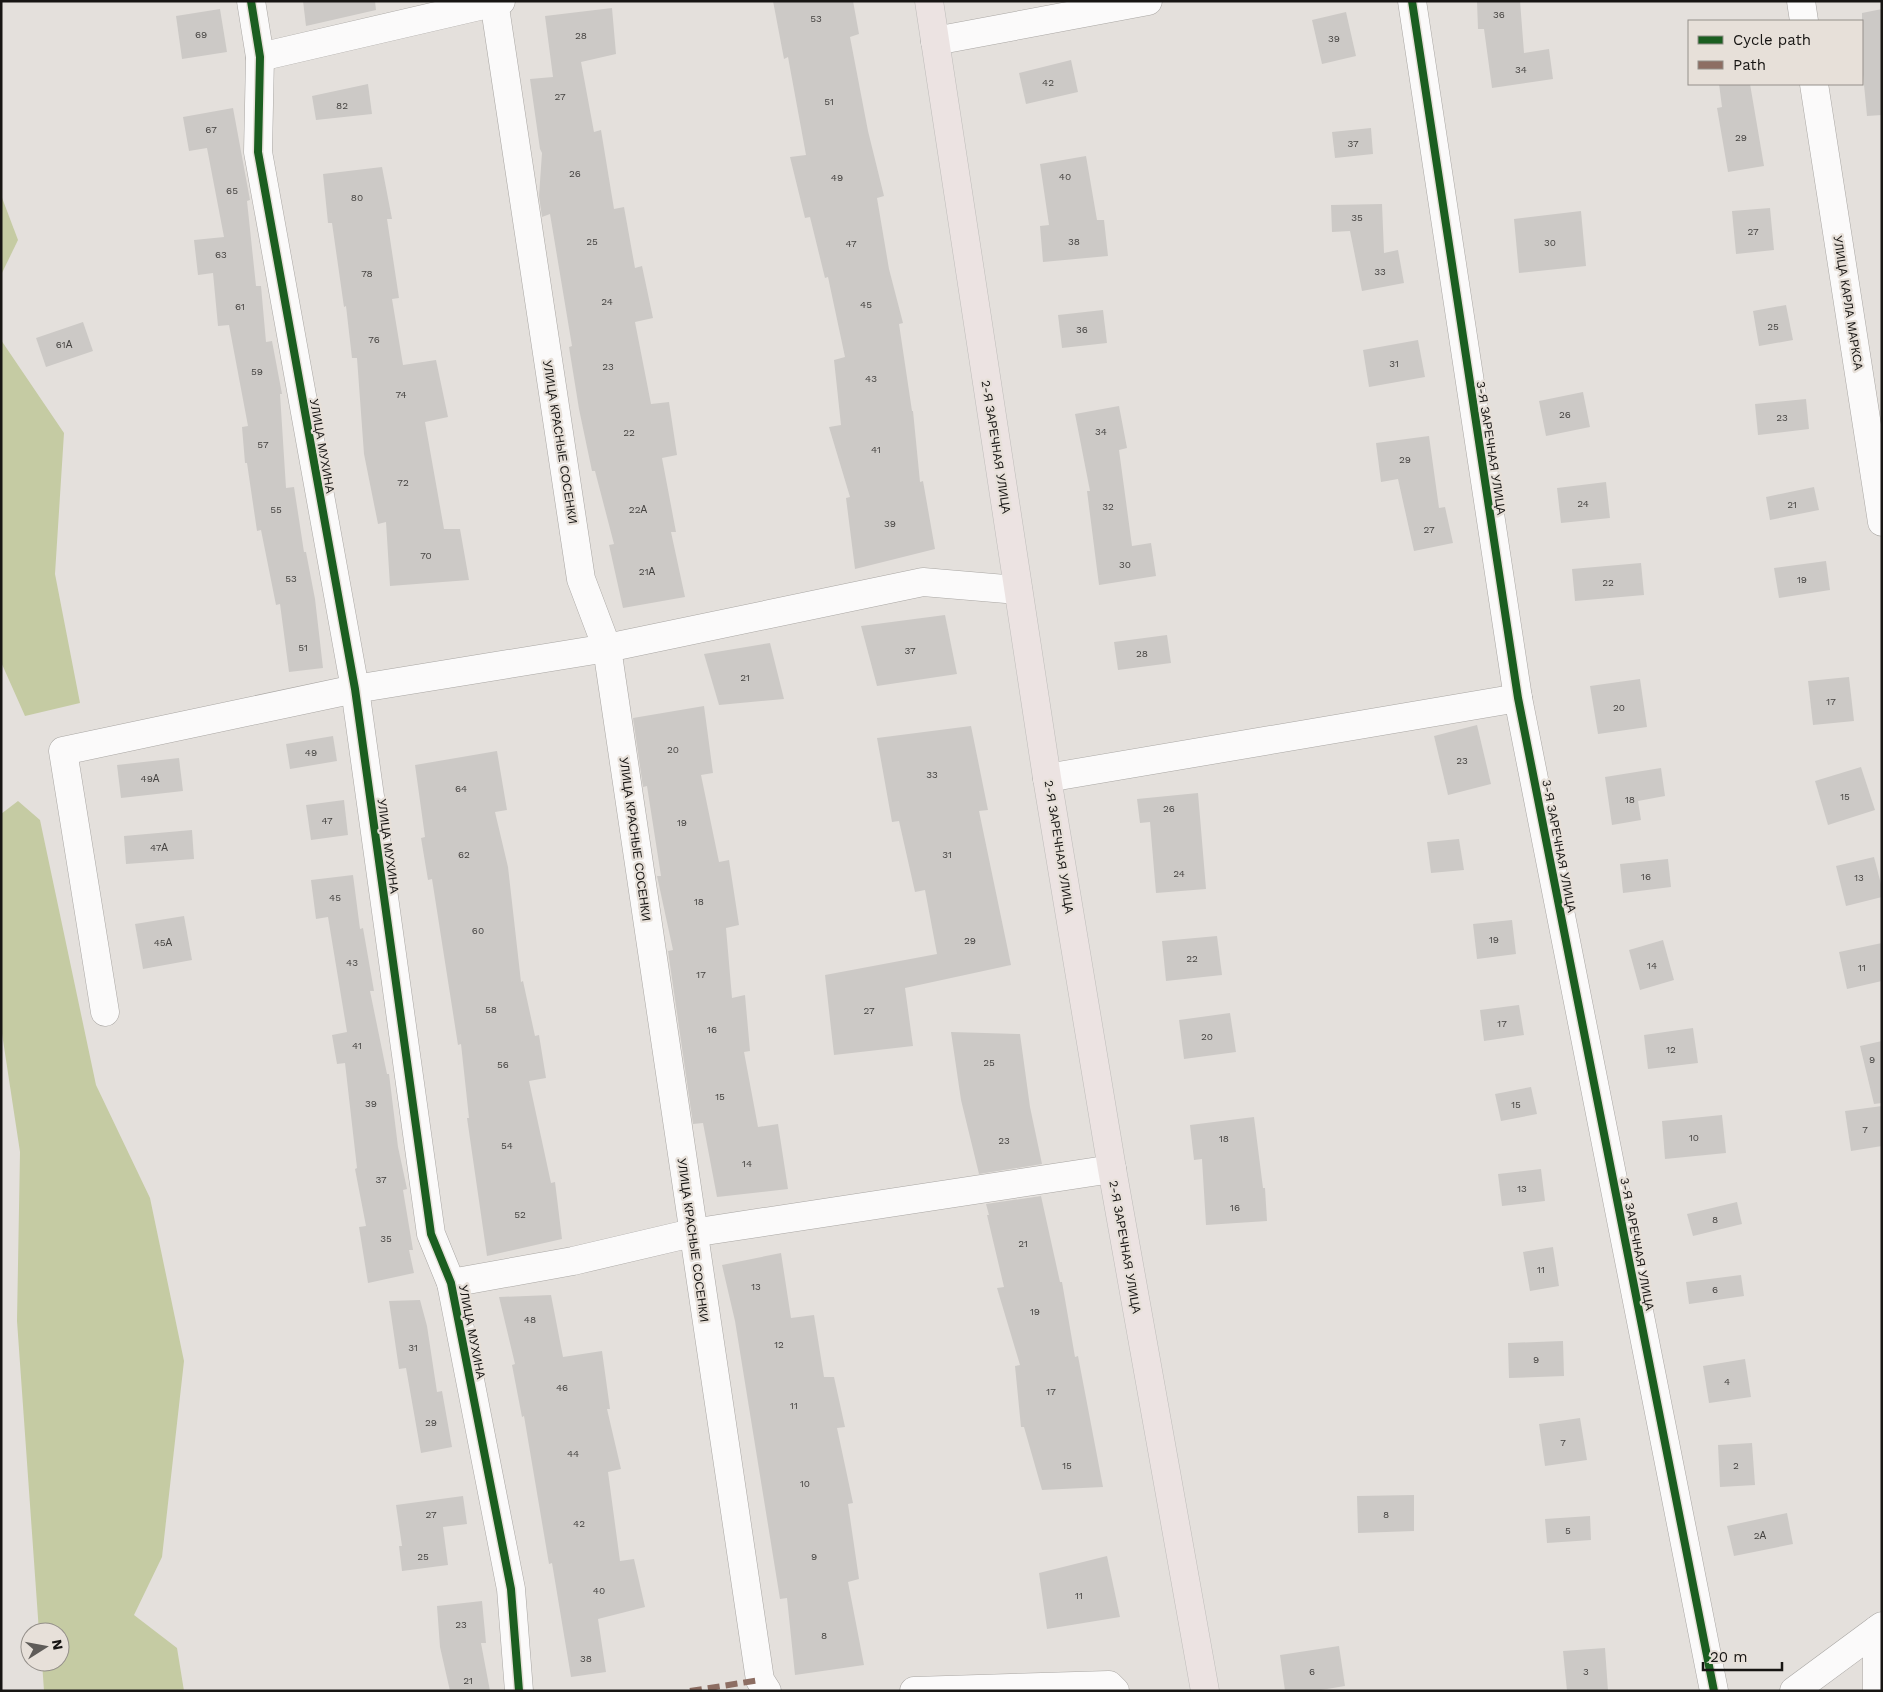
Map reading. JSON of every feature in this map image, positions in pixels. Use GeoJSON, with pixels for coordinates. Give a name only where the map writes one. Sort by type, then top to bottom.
{"type":"FeatureCollection","features":[{"type":"Feature","properties":{"kind":"main road","name":"2-Я ЗАРЕЧНАЯ УЛИЦА"},"geometry":{"type":"LineString","coordinates":[[929,1],[1047,778],[1112,1170],[1205,1691]]}},
{"type":"Feature","properties":{"kind":"street","name":"УЛИЦА МУХИНА"},"geometry":{"type":"LineString","coordinates":[[251,1],[260,57],[258,152],[355,689],[431,1234],[451,1283],[511,1589],[519,1691]]}},
{"type":"Feature","properties":{"kind":"street"},"geometry":{"type":"LineString","coordinates":[[935,41],[1148,1]]}},
{"type":"Feature","properties":{"kind":"street","name":"3-Я ЗАРЕЧНАЯ УЛИЦА"},"geometry":{"type":"LineString","coordinates":[[1412,1],[1518,698],[1714,1691]]}},
{"type":"Feature","properties":{"kind":"street"},"geometry":{"type":"LineString","coordinates":[[1801,1],[1804,20]]}},
{"type":"Feature","properties":{"kind":"street"},"geometry":{"type":"LineString","coordinates":[[260,57],[496,2]]}},
{"type":"Feature","properties":{"kind":"street","name":"УЛИЦА КРАСНЫЕ СОСЕНКИ"},"geometry":{"type":"LineString","coordinates":[[496,2],[581,579],[607,648],[692,1233],[763,1686]]}},
{"type":"Feature","properties":{"kind":"street","name":"УЛИЦА КАРЛА МАРКСА"},"geometry":{"type":"LineString","coordinates":[[1814,85],[1882,522]]}},
{"type":"Feature","properties":{"kind":"street"},"geometry":{"type":"LineString","coordinates":[[105,1012],[63,750],[355,689],[607,648],[923,582],[1018,590]]}},
{"type":"Feature","properties":{"kind":"street"},"geometry":{"type":"LineString","coordinates":[[1047,778],[1518,698]]}},
{"type":"Feature","properties":{"kind":"street"},"geometry":{"type":"LineString","coordinates":[[451,1283],[573,1261],[692,1233],[1112,1170]]}},
{"type":"Feature","properties":{"kind":"street"},"geometry":{"type":"LineString","coordinates":[[1794,1691],[1879,1628]]}},
{"type":"Feature","properties":{"kind":"street"},"geometry":{"type":"LineString","coordinates":[[1876,1691],[1879,1628]]}},
{"type":"Feature","properties":{"kind":"street"},"geometry":{"type":"LineString","coordinates":[[914,1691],[1109,1685],[1115,1691]]}},
{"type":"Feature","properties":{"kind":"green space"},"geometry":{"type":"Polygon","coordinates":[[[1,195],[18,240],[1,275],[1,195]]]}},
{"type":"Feature","properties":{"kind":"green space"},"geometry":{"type":"Polygon","coordinates":[[[1,340],[64,433],[55,574],[80,703],[25,716],[1,662],[1,340]]]}},
{"type":"Feature","properties":{"kind":"green space"},"geometry":{"type":"Polygon","coordinates":[[[18,801],[40,820],[96,1085],[150,1198],[184,1361],[162,1557],[134,1615],[177,1648],[184,1691],[44,1691],[43,1672],[70,1672],[70,1622],[38,1622],[17,1321],[20,1152],[1,1027],[1,814],[18,801]]]}},
{"type":"Feature","properties":{"kind":"building"},"geometry":{"type":"Polygon","coordinates":[[[303,1],[375,1],[376,10],[306,26],[303,1]]]}},
{"type":"Feature","properties":{"kind":"building"},"geometry":{"type":"Polygon","coordinates":[[[773,1],[853,1],[859,34],[850,37],[868,131],[884,196],[877,198],[889,269],[903,323],[899,324],[913,411],[920,482],[923,481],[935,549],[855,569],[846,498],[850,497],[829,427],[841,425],[834,360],[845,357],[828,277],[825,278],[810,217],[805,218],[790,157],[806,155],[788,57],[784,59],[773,1]]]}},
{"type":"Feature","properties":{"kind":"building"},"geometry":{"type":"Polygon","coordinates":[[[1477,1],[1520,1],[1524,53],[1549,49],[1553,79],[1492,88],[1484,29],[1478,29],[1477,1]]]}},
{"type":"Feature","properties":{"kind":"building"},"geometry":{"type":"Polygon","coordinates":[[[612,8],[616,54],[581,62],[594,132],[601,130],[614,209],[624,207],[635,268],[642,266],[653,318],[635,322],[651,404],[669,402],[677,455],[662,458],[676,532],[671,532],[685,597],[623,608],[609,545],[614,544],[595,471],[592,471],[579,409],[569,347],[572,346],[550,214],[542,217],[539,196],[542,153],[530,79],[553,77],[545,16],[612,8]]]}},
{"type":"Feature","properties":{"kind":"building"},"geometry":{"type":"Polygon","coordinates":[[[220,9],[227,52],[182,59],[176,16],[220,9]]]}},
{"type":"Feature","properties":{"kind":"building"},"geometry":{"type":"Polygon","coordinates":[[[1882,9],[1882,115],[1867,116],[1863,74],[1862,13],[1882,9]]]}},
{"type":"Feature","properties":{"kind":"building"},"geometry":{"type":"Polygon","coordinates":[[[1346,12],[1356,56],[1322,64],[1312,20],[1346,12]]]}},
{"type":"Feature","properties":{"kind":"building"},"geometry":{"type":"Polygon","coordinates":[[[1071,60],[1078,92],[1026,104],[1019,73],[1071,60]]]}},
{"type":"Feature","properties":{"kind":"building"},"geometry":{"type":"Polygon","coordinates":[[[368,84],[372,114],[316,120],[312,96],[368,84]]]}},
{"type":"Feature","properties":{"kind":"building"},"geometry":{"type":"Polygon","coordinates":[[[1719,85],[1750,85],[1764,166],[1728,172],[1717,108],[1722,107],[1719,85]]]}},
{"type":"Feature","properties":{"kind":"building"},"geometry":{"type":"Polygon","coordinates":[[[233,108],[250,200],[247,201],[256,286],[261,286],[266,342],[272,341],[282,394],[280,394],[286,488],[294,487],[304,552],[306,552],[315,599],[323,668],[289,672],[280,604],[276,605],[261,530],[257,531],[247,463],[245,463],[242,427],[248,426],[229,325],[218,326],[213,273],[198,275],[194,240],[224,237],[207,148],[189,151],[183,117],[233,108]]]}},
{"type":"Feature","properties":{"kind":"building"},"geometry":{"type":"Polygon","coordinates":[[[1371,128],[1373,154],[1335,158],[1332,132],[1371,128]]]}},
{"type":"Feature","properties":{"kind":"building"},"geometry":{"type":"Polygon","coordinates":[[[1086,156],[1097,220],[1104,220],[1108,256],[1043,262],[1040,226],[1049,225],[1040,164],[1086,156]]]}},
{"type":"Feature","properties":{"kind":"building"},"geometry":{"type":"Polygon","coordinates":[[[382,167],[392,219],[387,219],[399,298],[392,299],[403,365],[436,360],[448,417],[425,422],[444,529],[460,529],[469,580],[390,586],[386,522],[378,524],[364,454],[357,358],[352,358],[346,306],[344,307],[332,223],[328,223],[323,174],[382,167]]]}},
{"type":"Feature","properties":{"kind":"building"},"geometry":{"type":"Polygon","coordinates":[[[1382,204],[1384,253],[1398,250],[1404,283],[1362,291],[1350,231],[1332,232],[1331,205],[1382,204]]]}},
{"type":"Feature","properties":{"kind":"building"},"geometry":{"type":"Polygon","coordinates":[[[1770,208],[1774,250],[1736,254],[1732,211],[1770,208]]]}},
{"type":"Feature","properties":{"kind":"building"},"geometry":{"type":"Polygon","coordinates":[[[1581,211],[1586,266],[1519,273],[1514,219],[1581,211]]]}},
{"type":"Feature","properties":{"kind":"building"},"geometry":{"type":"Polygon","coordinates":[[[1786,305],[1793,340],[1759,346],[1753,311],[1786,305]]]}},
{"type":"Feature","properties":{"kind":"building"},"geometry":{"type":"Polygon","coordinates":[[[1103,310],[1107,343],[1062,348],[1058,315],[1103,310]]]}},
{"type":"Feature","properties":{"kind":"building"},"geometry":{"type":"Polygon","coordinates":[[[83,322],[93,351],[46,367],[36,338],[83,322]]]}},
{"type":"Feature","properties":{"kind":"building"},"geometry":{"type":"Polygon","coordinates":[[[1418,340],[1425,377],[1369,387],[1363,350],[1418,340]]]}},
{"type":"Feature","properties":{"kind":"building"},"geometry":{"type":"Polygon","coordinates":[[[1583,392],[1590,427],[1546,436],[1539,401],[1583,392]]]}},
{"type":"Feature","properties":{"kind":"building"},"geometry":{"type":"Polygon","coordinates":[[[1806,399],[1809,429],[1758,435],[1755,404],[1806,399]]]}},
{"type":"Feature","properties":{"kind":"building"},"geometry":{"type":"Polygon","coordinates":[[[1119,406],[1127,448],[1119,450],[1132,546],[1151,543],[1156,576],[1099,585],[1087,491],[1090,491],[1075,414],[1119,406]]]}},
{"type":"Feature","properties":{"kind":"building"},"geometry":{"type":"Polygon","coordinates":[[[1429,436],[1439,508],[1445,507],[1453,543],[1414,551],[1398,479],[1381,482],[1376,443],[1429,436]]]}},
{"type":"Feature","properties":{"kind":"building"},"geometry":{"type":"Polygon","coordinates":[[[1606,482],[1610,518],[1561,523],[1557,488],[1606,482]]]}},
{"type":"Feature","properties":{"kind":"building"},"geometry":{"type":"Polygon","coordinates":[[[1814,487],[1819,510],[1770,520],[1766,497],[1814,487]]]}},
{"type":"Feature","properties":{"kind":"building"},"geometry":{"type":"Polygon","coordinates":[[[1826,561],[1830,590],[1779,598],[1774,568],[1826,561]]]}},
{"type":"Feature","properties":{"kind":"building"},"geometry":{"type":"Polygon","coordinates":[[[1641,563],[1644,595],[1575,601],[1572,569],[1641,563]]]}},
{"type":"Feature","properties":{"kind":"building"},"geometry":{"type":"Polygon","coordinates":[[[945,615],[957,674],[877,686],[861,626],[945,615]]]}},
{"type":"Feature","properties":{"kind":"building"},"geometry":{"type":"Polygon","coordinates":[[[1167,635],[1171,663],[1118,670],[1114,642],[1167,635]]]}},
{"type":"Feature","properties":{"kind":"building"},"geometry":{"type":"Polygon","coordinates":[[[770,643],[784,699],[719,705],[704,654],[770,643]]]}},
{"type":"Feature","properties":{"kind":"building"},"geometry":{"type":"Polygon","coordinates":[[[1849,677],[1854,721],[1813,725],[1808,681],[1849,677]]]}},
{"type":"Feature","properties":{"kind":"building"},"geometry":{"type":"Polygon","coordinates":[[[1640,679],[1647,727],[1598,734],[1590,686],[1640,679]]]}},
{"type":"Feature","properties":{"kind":"building"},"geometry":{"type":"Polygon","coordinates":[[[704,706],[713,773],[701,775],[719,862],[729,860],[739,925],[726,928],[732,998],[745,995],[750,1051],[744,1052],[758,1127],[778,1124],[788,1189],[717,1197],[703,1123],[693,1124],[668,951],[673,950],[657,876],[661,876],[647,786],[643,787],[633,718],[704,706]]]}},
{"type":"Feature","properties":{"kind":"building"},"geometry":{"type":"Polygon","coordinates":[[[1477,725],[1491,784],[1448,795],[1434,736],[1477,725]]]}},
{"type":"Feature","properties":{"kind":"building"},"geometry":{"type":"Polygon","coordinates":[[[971,726],[988,810],[979,811],[1011,965],[905,988],[913,1046],[834,1055],[825,975],[937,954],[925,890],[915,892],[899,821],[892,822],[877,738],[971,726]]]}},
{"type":"Feature","properties":{"kind":"building"},"geometry":{"type":"Polygon","coordinates":[[[333,736],[337,761],[290,769],[286,744],[333,736]]]}},
{"type":"Feature","properties":{"kind":"building"},"geometry":{"type":"Polygon","coordinates":[[[497,751],[507,810],[495,812],[508,867],[521,982],[523,981],[535,1036],[539,1035],[546,1078],[529,1081],[551,1183],[555,1182],[562,1239],[487,1256],[467,1118],[469,1118],[461,1044],[458,1045],[432,879],[428,880],[421,838],[425,837],[415,765],[497,751]]]}},
{"type":"Feature","properties":{"kind":"building"},"geometry":{"type":"Polygon","coordinates":[[[179,758],[183,791],[121,798],[117,765],[179,758]]]}},
{"type":"Feature","properties":{"kind":"building"},"geometry":{"type":"Polygon","coordinates":[[[1861,767],[1875,810],[1828,825],[1815,781],[1861,767]]]}},
{"type":"Feature","properties":{"kind":"building"},"geometry":{"type":"Polygon","coordinates":[[[1661,768],[1665,796],[1638,801],[1641,820],[1612,825],[1605,777],[1661,768]]]}},
{"type":"Feature","properties":{"kind":"building"},"geometry":{"type":"Polygon","coordinates":[[[1198,793],[1206,889],[1156,893],[1150,822],[1140,823],[1137,799],[1198,793]]]}},
{"type":"Feature","properties":{"kind":"building"},"geometry":{"type":"Polygon","coordinates":[[[344,800],[348,835],[311,840],[306,805],[344,800]]]}},
{"type":"Feature","properties":{"kind":"building"},"geometry":{"type":"Polygon","coordinates":[[[192,830],[194,859],[126,864],[124,836],[192,830]]]}},
{"type":"Feature","properties":{"kind":"building"},"geometry":{"type":"Polygon","coordinates":[[[1459,839],[1464,870],[1431,873],[1427,842],[1459,839]]]}},
{"type":"Feature","properties":{"kind":"building"},"geometry":{"type":"Polygon","coordinates":[[[1874,857],[1882,888],[1882,897],[1846,906],[1836,866],[1874,857]]]}},
{"type":"Feature","properties":{"kind":"building"},"geometry":{"type":"Polygon","coordinates":[[[1668,859],[1671,887],[1623,893],[1620,864],[1668,859]]]}},
{"type":"Feature","properties":{"kind":"building"},"geometry":{"type":"Polygon","coordinates":[[[353,875],[360,929],[363,928],[374,991],[370,991],[387,1074],[389,1074],[398,1147],[407,1189],[403,1190],[413,1250],[409,1250],[414,1273],[368,1283],[359,1227],[366,1226],[355,1169],[357,1168],[345,1063],[337,1064],[332,1035],[347,1032],[328,917],[316,919],[311,880],[353,875]]]}},
{"type":"Feature","properties":{"kind":"building"},"geometry":{"type":"Polygon","coordinates":[[[184,916],[192,960],[143,969],[135,924],[184,916]]]}},
{"type":"Feature","properties":{"kind":"building"},"geometry":{"type":"Polygon","coordinates":[[[1512,920],[1516,954],[1477,959],[1473,924],[1512,920]]]}},
{"type":"Feature","properties":{"kind":"building"},"geometry":{"type":"Polygon","coordinates":[[[1217,936],[1222,975],[1166,981],[1162,941],[1217,936]]]}},
{"type":"Feature","properties":{"kind":"building"},"geometry":{"type":"Polygon","coordinates":[[[1663,940],[1674,980],[1640,990],[1629,950],[1663,940]]]}},
{"type":"Feature","properties":{"kind":"building"},"geometry":{"type":"Polygon","coordinates":[[[1882,943],[1882,981],[1847,989],[1839,952],[1882,943]]]}},
{"type":"Feature","properties":{"kind":"building"},"geometry":{"type":"Polygon","coordinates":[[[1519,1005],[1524,1035],[1484,1041],[1480,1010],[1519,1005]]]}},
{"type":"Feature","properties":{"kind":"building"},"geometry":{"type":"Polygon","coordinates":[[[1230,1013],[1236,1052],[1184,1059],[1179,1020],[1230,1013]]]}},
{"type":"Feature","properties":{"kind":"building"},"geometry":{"type":"Polygon","coordinates":[[[1693,1028],[1698,1063],[1648,1069],[1644,1035],[1693,1028]]]}},
{"type":"Feature","properties":{"kind":"building"},"geometry":{"type":"Polygon","coordinates":[[[951,1032],[1020,1034],[1030,1107],[1042,1164],[979,1174],[961,1100],[951,1032]]]}},
{"type":"Feature","properties":{"kind":"building"},"geometry":{"type":"Polygon","coordinates":[[[1882,1041],[1882,1103],[1874,1104],[1860,1046],[1882,1041]]]}},
{"type":"Feature","properties":{"kind":"building"},"geometry":{"type":"Polygon","coordinates":[[[1531,1087],[1537,1114],[1501,1121],[1495,1094],[1531,1087]]]}},
{"type":"Feature","properties":{"kind":"building"},"geometry":{"type":"Polygon","coordinates":[[[1882,1106],[1882,1146],[1851,1151],[1845,1111],[1882,1106]]]}},
{"type":"Feature","properties":{"kind":"building"},"geometry":{"type":"Polygon","coordinates":[[[1722,1115],[1726,1153],[1665,1159],[1662,1121],[1722,1115]]]}},
{"type":"Feature","properties":{"kind":"building"},"geometry":{"type":"Polygon","coordinates":[[[1254,1117],[1263,1188],[1265,1188],[1267,1221],[1206,1225],[1202,1159],[1194,1160],[1190,1125],[1254,1117]]]}},
{"type":"Feature","properties":{"kind":"building"},"geometry":{"type":"Polygon","coordinates":[[[1541,1169],[1545,1201],[1502,1206],[1498,1174],[1541,1169]]]}},
{"type":"Feature","properties":{"kind":"building"},"geometry":{"type":"Polygon","coordinates":[[[1041,1196],[1060,1282],[1062,1282],[1075,1357],[1078,1356],[1103,1487],[1042,1490],[1024,1427],[1021,1427],[1015,1366],[1020,1365],[997,1288],[1004,1287],[986,1204],[1041,1196]]]}},
{"type":"Feature","properties":{"kind":"building"},"geometry":{"type":"Polygon","coordinates":[[[1737,1202],[1742,1224],[1693,1236],[1687,1214],[1737,1202]]]}},
{"type":"Feature","properties":{"kind":"building"},"geometry":{"type":"Polygon","coordinates":[[[1553,1247],[1559,1286],[1530,1291],[1523,1252],[1553,1247]]]}},
{"type":"Feature","properties":{"kind":"building"},"geometry":{"type":"Polygon","coordinates":[[[781,1253],[791,1318],[814,1315],[824,1377],[834,1377],[845,1427],[837,1428],[853,1503],[848,1504],[859,1579],[848,1582],[864,1665],[795,1675],[787,1598],[780,1599],[735,1321],[722,1265],[781,1253]]]}},
{"type":"Feature","properties":{"kind":"building"},"geometry":{"type":"Polygon","coordinates":[[[1741,1275],[1744,1296],[1689,1304],[1686,1282],[1741,1275]]]}},
{"type":"Feature","properties":{"kind":"building"},"geometry":{"type":"Polygon","coordinates":[[[551,1295],[563,1357],[602,1351],[610,1409],[607,1409],[621,1469],[608,1472],[620,1561],[634,1559],[645,1607],[598,1619],[606,1672],[571,1677],[552,1563],[549,1564],[524,1416],[522,1417],[512,1365],[515,1364],[499,1297],[551,1295]]]}},
{"type":"Feature","properties":{"kind":"building"},"geometry":{"type":"Polygon","coordinates":[[[420,1300],[427,1326],[437,1392],[442,1391],[452,1447],[421,1453],[406,1368],[399,1369],[389,1301],[420,1300]]]}},
{"type":"Feature","properties":{"kind":"building"},"geometry":{"type":"Polygon","coordinates":[[[1563,1341],[1564,1376],[1509,1378],[1508,1343],[1563,1341]]]}},
{"type":"Feature","properties":{"kind":"building"},"geometry":{"type":"Polygon","coordinates":[[[1745,1359],[1751,1397],[1709,1403],[1703,1366],[1745,1359]]]}},
{"type":"Feature","properties":{"kind":"building"},"geometry":{"type":"Polygon","coordinates":[[[1580,1418],[1587,1460],[1545,1466],[1539,1424],[1580,1418]]]}},
{"type":"Feature","properties":{"kind":"building"},"geometry":{"type":"Polygon","coordinates":[[[1752,1443],[1755,1485],[1720,1487],[1718,1445],[1752,1443]]]}},
{"type":"Feature","properties":{"kind":"building"},"geometry":{"type":"Polygon","coordinates":[[[1414,1495],[1414,1531],[1358,1533],[1357,1496],[1414,1495]]]}},
{"type":"Feature","properties":{"kind":"building"},"geometry":{"type":"Polygon","coordinates":[[[463,1496],[467,1524],[443,1527],[448,1565],[402,1571],[399,1546],[402,1546],[396,1505],[463,1496]]]}},
{"type":"Feature","properties":{"kind":"building"},"geometry":{"type":"Polygon","coordinates":[[[1787,1513],[1793,1544],[1734,1556],[1727,1526],[1787,1513]]]}},
{"type":"Feature","properties":{"kind":"building"},"geometry":{"type":"Polygon","coordinates":[[[1590,1516],[1591,1540],[1547,1543],[1545,1519],[1590,1516]]]}},
{"type":"Feature","properties":{"kind":"building"},"geometry":{"type":"Polygon","coordinates":[[[1107,1556],[1120,1617],[1047,1629],[1039,1573],[1107,1556]]]}},
{"type":"Feature","properties":{"kind":"building"},"geometry":{"type":"Polygon","coordinates":[[[482,1601],[486,1643],[481,1643],[490,1691],[450,1691],[440,1647],[437,1606],[482,1601]]]}},
{"type":"Feature","properties":{"kind":"building"},"geometry":{"type":"Polygon","coordinates":[[[1339,1646],[1345,1686],[1315,1691],[1285,1691],[1280,1655],[1339,1646]]]}},
{"type":"Feature","properties":{"kind":"building"},"geometry":{"type":"Polygon","coordinates":[[[1605,1648],[1608,1691],[1567,1691],[1563,1651],[1605,1648]]]}},
{"type":"Feature","properties":{"kind":"marked path"},"geometry":{"type":"LineString","coordinates":[[690,1691],[760,1680]]}},
{"type":"Feature","properties":{"kind":"cycle path"},"geometry":{"type":"LineString","coordinates":[[251,1],[260,57],[258,152],[355,689],[431,1234],[451,1283],[511,1589],[519,1691]]}},
{"type":"Feature","properties":{"kind":"cycle path"},"geometry":{"type":"LineString","coordinates":[[1412,1],[1518,698],[1714,1691]]}}]}
